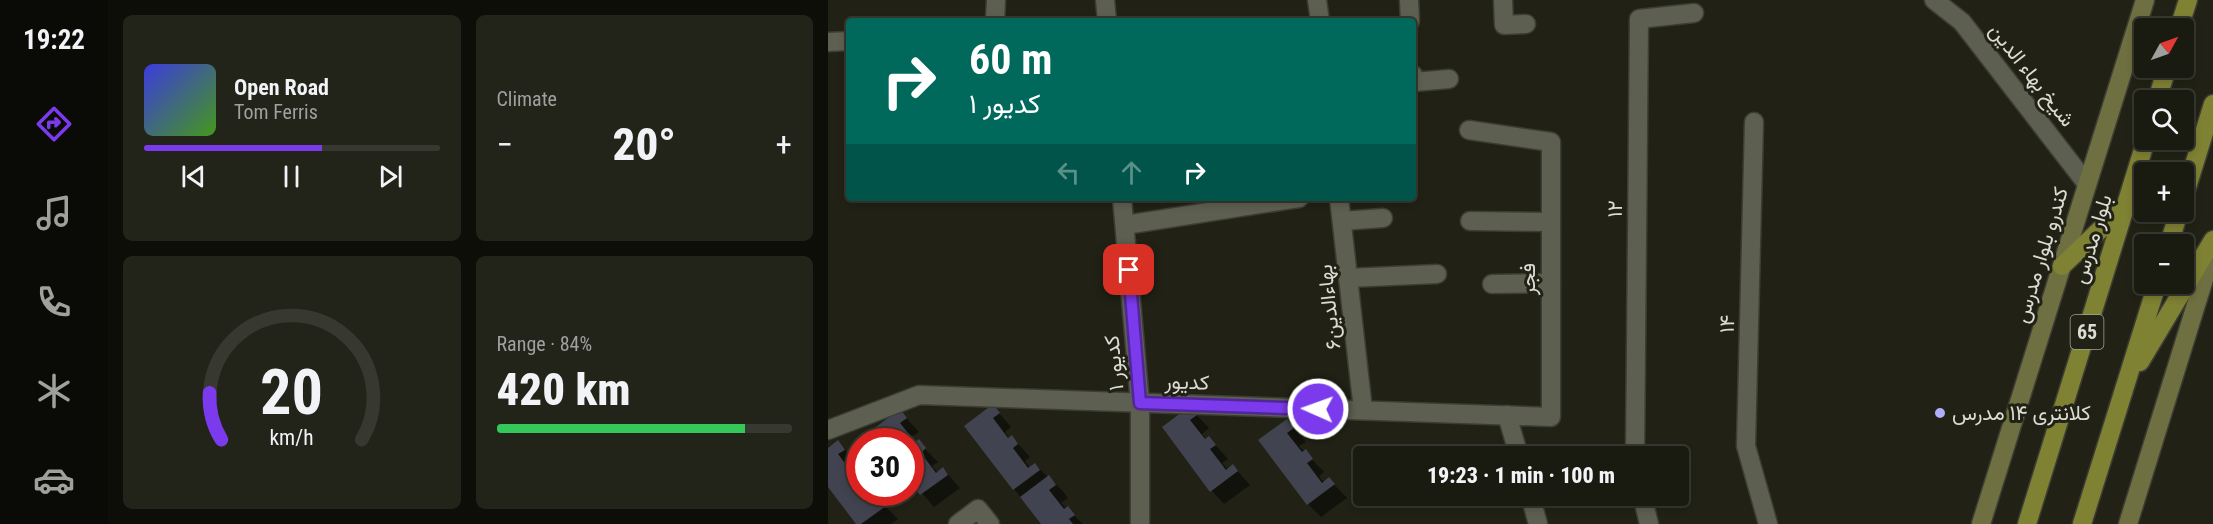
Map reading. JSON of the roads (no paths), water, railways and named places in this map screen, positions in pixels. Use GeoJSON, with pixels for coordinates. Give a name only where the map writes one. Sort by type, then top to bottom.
{"type":"FeatureCollection","features":[{"type":"Feature","properties":{"kind":"main road","name":"کندرو بلوار مدرس"},"geometry":{"type":"LineString","coordinates":[[1981,524],[2145,0]]}},
{"type":"Feature","properties":{"kind":"main road"},"geometry":{"type":"LineString","coordinates":[[2182,18],[2188,0]]}},
{"type":"Feature","properties":{"kind":"main road"},"geometry":{"type":"LineString","coordinates":[[2194,165],[2213,104]]}},
{"type":"Feature","properties":{"kind":"main road","name":"بلوار مدرس"},"geometry":{"type":"LineString","coordinates":[[2027,524],[2143,150]]}},
{"type":"Feature","properties":{"kind":"main road"},"geometry":{"type":"LineString","coordinates":[[2062,267],[2126,204]]}},
{"type":"Feature","properties":{"kind":"main road"},"geometry":{"type":"LineString","coordinates":[[2125,386],[2213,240]]}},
{"type":"Feature","properties":{"kind":"main road"},"geometry":{"type":"LineString","coordinates":[[2128,524],[2213,250]]}},
{"type":"Feature","properties":{"kind":"main road"},"geometry":{"type":"LineString","coordinates":[[2082,524],[2154,294]]}},
{"type":"Feature","properties":{"kind":"street"},"geometry":{"type":"LineString","coordinates":[[995,18],[996,0]]}},
{"type":"Feature","properties":{"kind":"street"},"geometry":{"type":"LineString","coordinates":[[1105,0],[1107,18]]}},
{"type":"Feature","properties":{"kind":"street"},"geometry":{"type":"LineString","coordinates":[[1317,0],[1320,18]]}},
{"type":"Feature","properties":{"kind":"street"},"geometry":{"type":"LineString","coordinates":[[1409,0],[1410,18]]}},
{"type":"Feature","properties":{"kind":"street"},"geometry":{"type":"LineString","coordinates":[[1503,0],[1504,25],[1526,24]]}},
{"type":"Feature","properties":{"kind":"street","name":"شیخ بهاء الدین"},"geometry":{"type":"LineString","coordinates":[[1934,0],[1962,22],[2087,184]]}},
{"type":"Feature","properties":{"kind":"street","name":"۱۲"},"geometry":{"type":"LineString","coordinates":[[1635,446],[1639,19],[1694,13]]}},
{"type":"Feature","properties":{"kind":"street"},"geometry":{"type":"LineString","coordinates":[[828,42],[846,41]]}},
{"type":"Feature","properties":{"kind":"street"},"geometry":{"type":"LineString","coordinates":[[1416,82],[1449,79]]}},
{"type":"Feature","properties":{"kind":"street","name":"۱۴"},"geometry":{"type":"LineString","coordinates":[[1754,122],[1746,446],[1768,524]]}},
{"type":"Feature","properties":{"kind":"street","name":"فجر"},"geometry":{"type":"LineString","coordinates":[[1469,130],[1551,142],[1551,417]]}},
{"type":"Feature","properties":{"kind":"street","name":"کدیور ۱"},"geometry":{"type":"LineString","coordinates":[[1122,201],[1140,403],[1140,524]]}},
{"type":"Feature","properties":{"kind":"street"},"geometry":{"type":"LineString","coordinates":[[1125,225],[1280,201]]}},
{"type":"Feature","properties":{"kind":"street","name":"۶بهاءالدين"},"geometry":{"type":"LineString","coordinates":[[1339,201],[1363,410]]}},
{"type":"Feature","properties":{"kind":"street"},"geometry":{"type":"LineString","coordinates":[[1342,221],[1383,218]]}},
{"type":"Feature","properties":{"kind":"street"},"geometry":{"type":"LineString","coordinates":[[1470,221],[1551,222]]}},
{"type":"Feature","properties":{"kind":"street"},"geometry":{"type":"LineString","coordinates":[[1348,278],[1437,274]]}},
{"type":"Feature","properties":{"kind":"street"},"geometry":{"type":"LineString","coordinates":[[1492,284],[1551,283]]}},
{"type":"Feature","properties":{"kind":"street","name":"کدیور"},"geometry":{"type":"LineString","coordinates":[[828,430],[919,395],[1551,417]]}},
{"type":"Feature","properties":{"kind":"street"},"geometry":{"type":"LineString","coordinates":[[1508,416],[1516,446]]}},
{"type":"Feature","properties":{"kind":"street"},"geometry":{"type":"LineString","coordinates":[[1533,506],[1538,524]]}},
{"type":"Feature","properties":{"kind":"street"},"geometry":{"type":"LineString","coordinates":[[1645,506],[1649,524]]}},
{"type":"Feature","properties":{"kind":"street"},"geometry":{"type":"LineString","coordinates":[[958,524],[978,509],[990,524]]}},
{"type":"Feature","properties":{"kind":"place","name":"کلانتری ۱۴ مدرس"},"geometry":{"type":"Point","coordinates":[1940,413]}}]}
